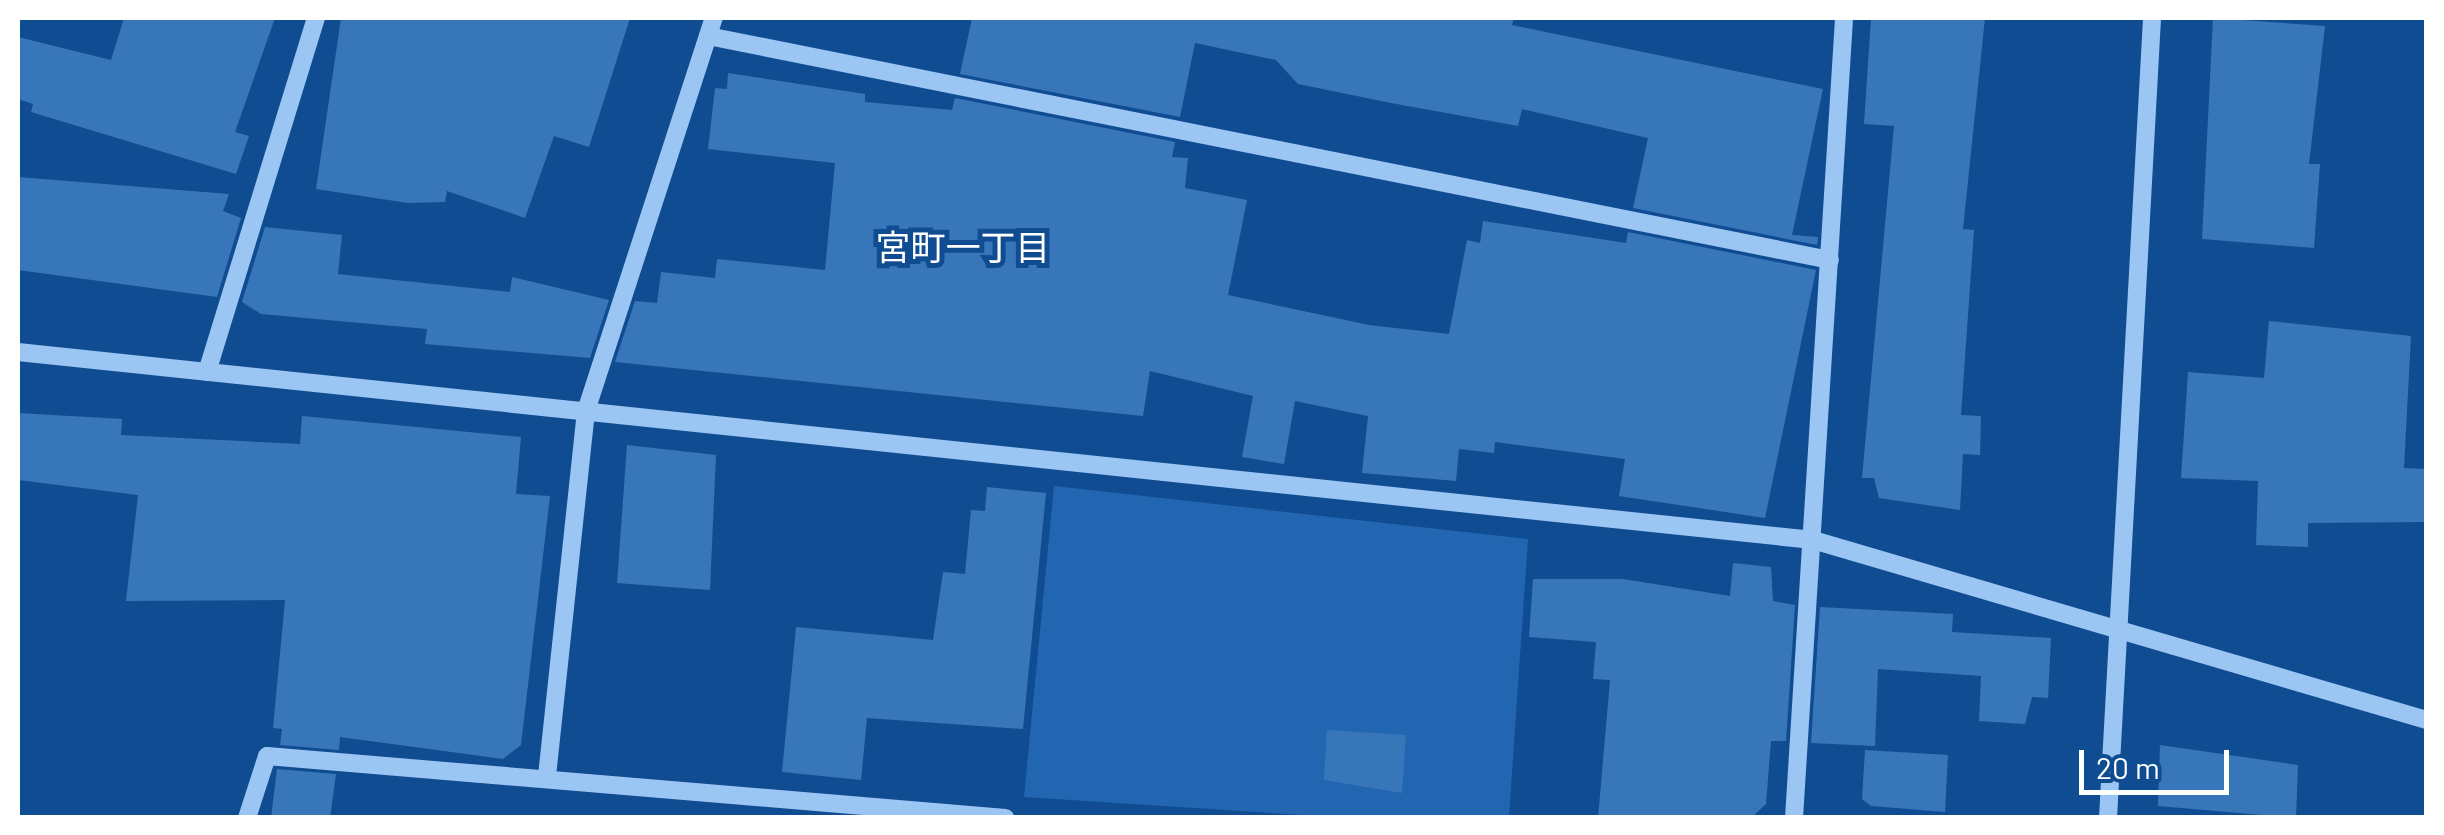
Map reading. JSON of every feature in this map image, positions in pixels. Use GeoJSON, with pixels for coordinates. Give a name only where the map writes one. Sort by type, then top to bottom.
{"type":"FeatureCollection","features":[{"type":"Feature","properties":{"kind":"street"},"geometry":{"type":"LineString","coordinates":[[207,372],[316,18]]}},
{"type":"Feature","properties":{"kind":"street"},"geometry":{"type":"LineString","coordinates":[[547,776],[586,411],[714,18]]}},
{"type":"Feature","properties":{"kind":"street"},"geometry":{"type":"LineString","coordinates":[[1794,818],[1844,18]]}},
{"type":"Feature","properties":{"kind":"street"},"geometry":{"type":"LineString","coordinates":[[2108,818],[2152,18]]}},
{"type":"Feature","properties":{"kind":"street"},"geometry":{"type":"LineString","coordinates":[[708,36],[1830,260]]}},
{"type":"Feature","properties":{"kind":"street"},"geometry":{"type":"LineString","coordinates":[[18,352],[1813,540],[2426,720]]}},
{"type":"Feature","properties":{"kind":"street"},"geometry":{"type":"LineString","coordinates":[[247,818],[267,756],[504,781],[547,776],[928,815],[1005,818]]}},
{"type":"Feature","properties":{"kind":"shaded area"},"geometry":{"type":"Polygon","coordinates":[[[1054,486],[1528,539],[1509,817],[1332,817],[1024,797],[1054,486]]]}},
{"type":"Feature","properties":{"kind":"building"},"geometry":{"type":"Polygon","coordinates":[[[124,18],[275,18],[235,132],[249,136],[236,174],[31,112],[33,104],[18,99],[18,37],[111,60],[124,18]]]}},
{"type":"Feature","properties":{"kind":"building"},"geometry":{"type":"Polygon","coordinates":[[[341,18],[630,18],[589,147],[554,136],[525,218],[447,191],[445,202],[408,203],[316,189],[341,18]]]}},
{"type":"Feature","properties":{"kind":"building"},"geometry":{"type":"Polygon","coordinates":[[[972,18],[1514,18],[1512,25],[1823,89],[1792,235],[1818,237],[1817,245],[1633,208],[1648,138],[1522,109],[1518,126],[1298,84],[1276,60],[1195,43],[1180,117],[960,74],[972,18]]]}},
{"type":"Feature","properties":{"kind":"building"},"geometry":{"type":"Polygon","coordinates":[[[1871,18],[1985,18],[1963,229],[1974,230],[1961,415],[1981,416],[1980,455],[1963,454],[1960,510],[1879,498],[1874,478],[1862,478],[1894,126],[1864,124],[1871,18]]]}},
{"type":"Feature","properties":{"kind":"building"},"geometry":{"type":"Polygon","coordinates":[[[2213,18],[2325,26],[2309,164],[2320,164],[2314,248],[2202,239],[2213,18]]]}},
{"type":"Feature","properties":{"kind":"building"},"geometry":{"type":"Polygon","coordinates":[[[728,73],[865,94],[865,102],[952,110],[955,98],[1175,142],[1172,157],[1188,158],[1185,188],[1247,200],[1228,295],[1369,325],[1449,334],[1467,240],[1480,243],[1483,221],[1626,243],[1628,232],[1816,270],[1765,518],[1619,496],[1625,459],[1495,442],[1494,453],[1459,449],[1456,481],[1362,473],[1368,416],[1295,401],[1284,464],[1242,457],[1253,396],[1150,371],[1143,416],[615,362],[635,301],[657,303],[661,272],[715,278],[717,259],[825,270],[835,163],[708,149],[715,88],[727,89],[728,73]]]}},
{"type":"Feature","properties":{"kind":"building"},"geometry":{"type":"Polygon","coordinates":[[[18,177],[229,194],[223,211],[241,218],[217,297],[18,270],[18,177]]]}},
{"type":"Feature","properties":{"kind":"building"},"geometry":{"type":"Polygon","coordinates":[[[265,227],[342,235],[338,274],[510,292],[512,277],[609,300],[590,358],[425,344],[427,329],[261,314],[242,302],[265,227]]]}},
{"type":"Feature","properties":{"kind":"building"},"geometry":{"type":"Polygon","coordinates":[[[2269,321],[2411,336],[2404,468],[2426,469],[2426,522],[2308,523],[2308,547],[2256,545],[2258,481],[2181,478],[2188,372],[2264,378],[2269,321]]]}},
{"type":"Feature","properties":{"kind":"building"},"geometry":{"type":"Polygon","coordinates":[[[18,413],[122,419],[121,435],[300,444],[302,416],[521,437],[516,494],[550,496],[521,745],[503,759],[340,737],[339,750],[280,745],[282,729],[273,728],[285,600],[126,601],[138,495],[18,480],[18,413]]]}},
{"type":"Feature","properties":{"kind":"building"},"geometry":{"type":"Polygon","coordinates":[[[627,445],[716,455],[710,590],[617,583],[627,445]]]}},
{"type":"Feature","properties":{"kind":"building"},"geometry":{"type":"Polygon","coordinates":[[[987,487],[1046,493],[1023,729],[867,718],[861,780],[782,772],[796,627],[933,640],[943,572],[965,574],[971,510],[985,511],[987,487]]]}},
{"type":"Feature","properties":{"kind":"building"},"geometry":{"type":"Polygon","coordinates":[[[1733,563],[1771,567],[1773,601],[1795,605],[1786,741],[1771,741],[1766,804],[1751,818],[1598,818],[1610,680],[1593,679],[1596,642],[1529,637],[1533,579],[1623,579],[1730,596],[1733,563]]]}},
{"type":"Feature","properties":{"kind":"building"},"geometry":{"type":"Polygon","coordinates":[[[1820,607],[1953,614],[1952,632],[2051,638],[2048,698],[2032,697],[2025,724],[1979,721],[1981,676],[1878,669],[1875,746],[1811,743],[1820,607]]]}},
{"type":"Feature","properties":{"kind":"building"},"geometry":{"type":"Polygon","coordinates":[[[1327,730],[1406,735],[1402,793],[1324,780],[1327,730]]]}},
{"type":"Feature","properties":{"kind":"building"},"geometry":{"type":"Polygon","coordinates":[[[2160,745],[2298,765],[2296,818],[2158,806],[2160,745]]]}},
{"type":"Feature","properties":{"kind":"building"},"geometry":{"type":"Polygon","coordinates":[[[1865,750],[1948,755],[1945,812],[1871,806],[1862,799],[1865,750]]]}},
{"type":"Feature","properties":{"kind":"building"},"geometry":{"type":"Polygon","coordinates":[[[277,769],[336,774],[330,818],[271,818],[277,769]]]}},
{"type":"Feature","properties":{"kind":"district","name":"宮町一丁目"},"geometry":{"type":"Point","coordinates":[963,246]}}]}
